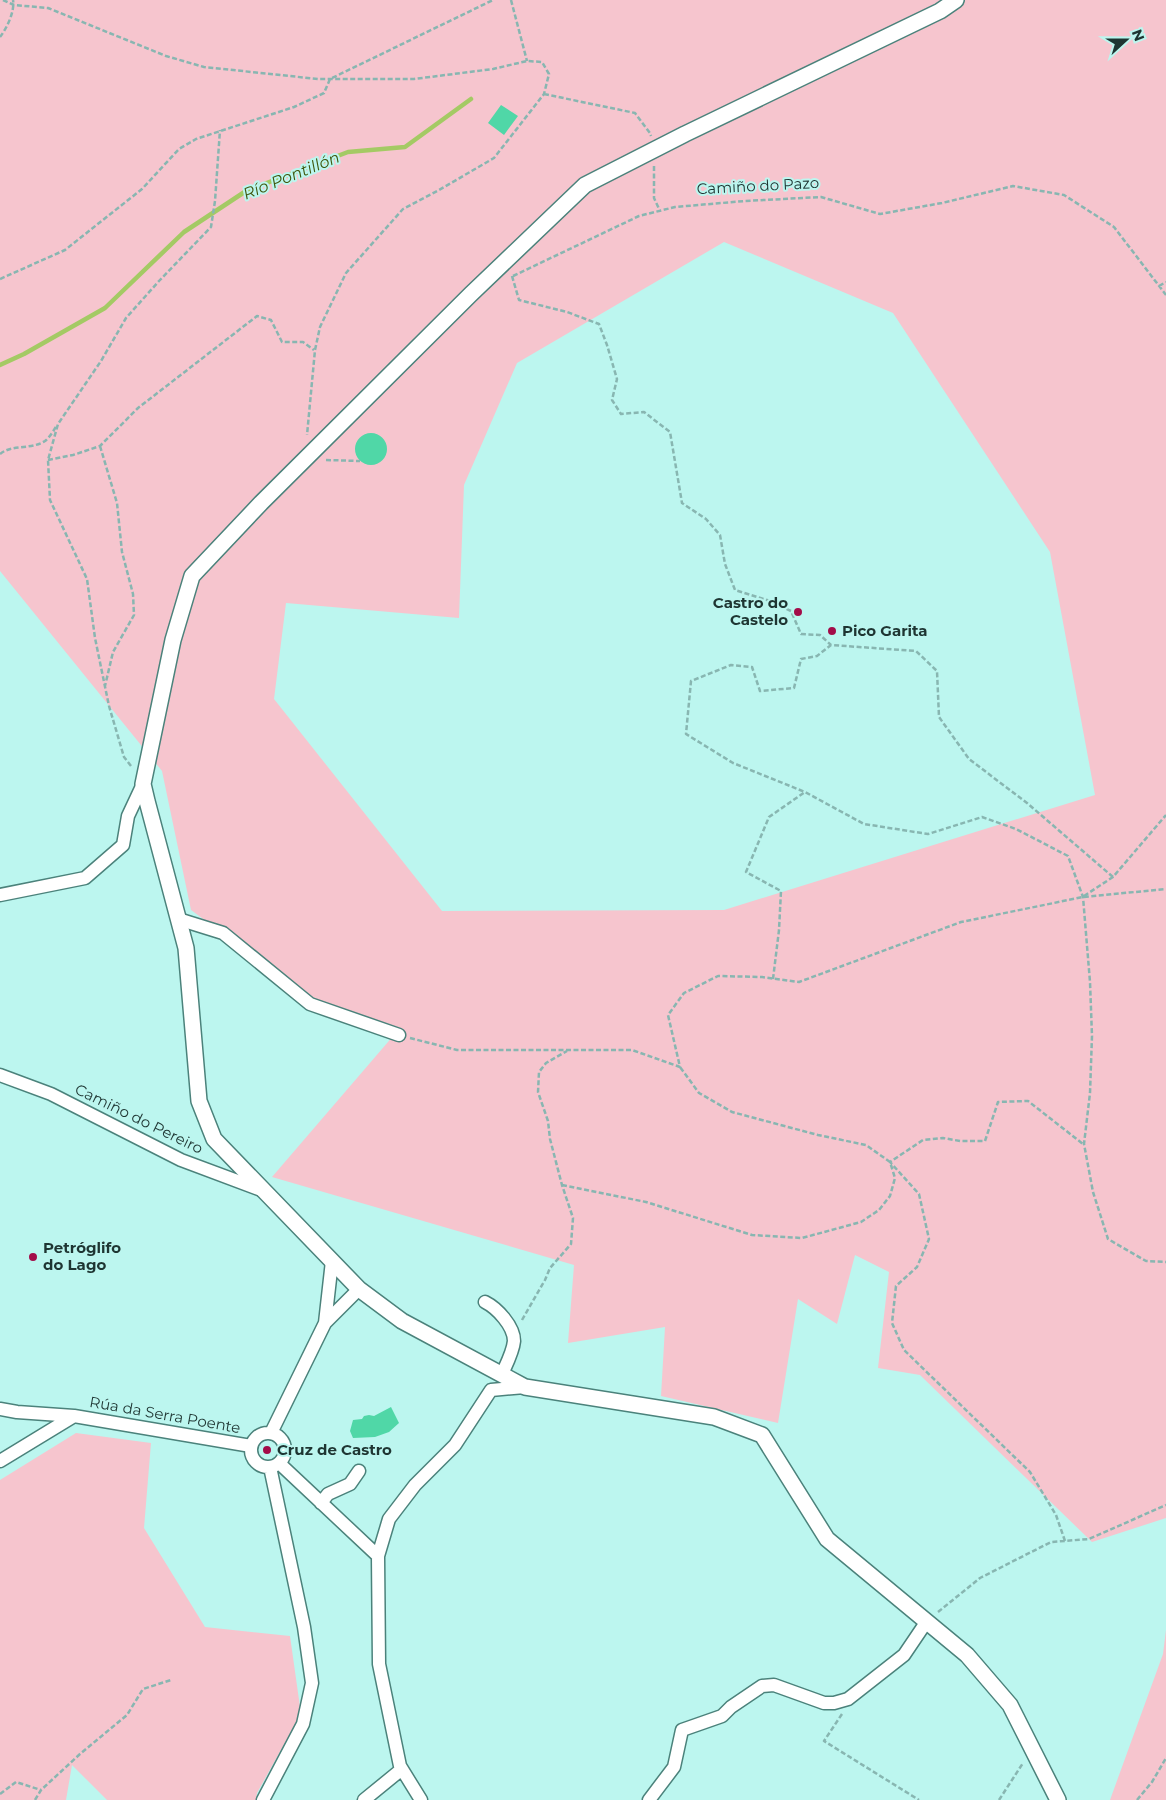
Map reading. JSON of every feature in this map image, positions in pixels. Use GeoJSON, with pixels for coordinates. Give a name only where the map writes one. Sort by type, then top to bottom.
{"type":"FeatureCollection","features":[{"type":"Feature","properties":{"kind":"street"},"geometry":{"type":"LineString","coordinates":[[0,895],[85,878],[123,845],[128,816],[144,784],[173,640],[192,576],[306,459],[585,185],[940,11],[956,0]]}},
{"type":"Feature","properties":{"kind":"street"},"geometry":{"type":"LineString","coordinates":[[144,784],[186,948],[199,1101],[214,1139],[359,1289],[402,1321],[526,1387]]}},
{"type":"Feature","properties":{"kind":"street"},"geometry":{"type":"LineString","coordinates":[[178,919],[223,933],[310,1004],[399,1035]]}},
{"type":"Feature","properties":{"kind":"street","name":"Camiño do Pereiro"},"geometry":{"type":"LineString","coordinates":[[0,1075],[51,1094],[180,1160],[264,1191]]}},
{"type":"Feature","properties":{"kind":"street"},"geometry":{"type":"LineString","coordinates":[[325,1324],[332,1262]]}},
{"type":"Feature","properties":{"kind":"street"},"geometry":{"type":"LineString","coordinates":[[271,1433],[325,1324],[359,1289]]}},
{"type":"Feature","properties":{"kind":"street"},"geometry":{"type":"LineString","coordinates":[[484,1302],[493,1306],[506,1321],[514,1340],[510,1356],[502,1374]]}},
{"type":"Feature","properties":{"kind":"street"},"geometry":{"type":"LineString","coordinates":[[421,1800],[400,1766],[379,1664],[378,1556],[389,1519],[415,1485],[455,1445],[491,1390],[526,1387],[714,1417],[762,1435],[827,1539],[968,1655],[1010,1705],[1058,1800]]}},
{"type":"Feature","properties":{"kind":"street","name":"Rúa da Serra Poente"},"geometry":{"type":"LineString","coordinates":[[0,1409],[74,1416],[251,1446]]}},
{"type":"Feature","properties":{"kind":"street","name":"Rúa da Serra Poente"},"geometry":{"type":"LineString","coordinates":[[0,1461],[74,1416]]}},
{"type":"Feature","properties":{"kind":"street"},"geometry":{"type":"LineString","coordinates":[[271,1433],[280,1438],[285,1448],[282,1459],[274,1465],[264,1467],[255,1462],[251,1446],[256,1437],[271,1433]]}},
{"type":"Feature","properties":{"kind":"street"},"geometry":{"type":"LineString","coordinates":[[274,1465],[321,1503],[378,1556]]}},
{"type":"Feature","properties":{"kind":"street"},"geometry":{"type":"LineString","coordinates":[[263,1800],[303,1724],[312,1683],[304,1627],[274,1465]]}},
{"type":"Feature","properties":{"kind":"street"},"geometry":{"type":"LineString","coordinates":[[321,1503],[328,1494],[350,1484],[359,1471]]}},
{"type":"Feature","properties":{"kind":"street"},"geometry":{"type":"LineString","coordinates":[[649,1800],[674,1767],[682,1730],[722,1716],[730,1707],[762,1686],[774,1685],[824,1703],[834,1703],[848,1699],[904,1655],[927,1621]]}},
{"type":"Feature","properties":{"kind":"street"},"geometry":{"type":"LineString","coordinates":[[364,1800],[402,1770]]}},
{"type":"Feature","properties":{"kind":"path"},"geometry":{"type":"LineString","coordinates":[[3,0],[14,5],[48,8],[166,56],[204,67],[318,79],[414,79],[493,69],[527,61],[542,62],[549,74],[544,94],[494,158],[404,209],[346,273],[320,327],[314,350],[306,459],[360,461]]}},
{"type":"Feature","properties":{"kind":"path"},"geometry":{"type":"LineString","coordinates":[[0,37],[5,31],[14,5],[13,0]]}},
{"type":"Feature","properties":{"kind":"path"},"geometry":{"type":"LineString","coordinates":[[0,279],[65,250],[142,189],[179,149],[196,138],[294,107],[324,93],[330,79],[492,0]]}},
{"type":"Feature","properties":{"kind":"path"},"geometry":{"type":"LineString","coordinates":[[511,0],[527,61]]}},
{"type":"Feature","properties":{"kind":"path"},"geometry":{"type":"LineString","coordinates":[[544,94],[635,114],[650,133],[654,150],[654,198],[660,211]]}},
{"type":"Feature","properties":{"kind":"path"},"geometry":{"type":"LineString","coordinates":[[0,454],[5,450],[29,447],[45,441],[101,361],[126,318],[211,228],[215,201],[220,130]]}},
{"type":"Feature","properties":{"kind":"path","name":"Camiño do Pazo"},"geometry":{"type":"LineString","coordinates":[[512,276],[639,216],[675,207],[821,197],[880,214],[942,203],[1013,186],[1064,195],[1114,227],[1166,295]]}},
{"type":"Feature","properties":{"kind":"path"},"geometry":{"type":"LineString","coordinates":[[500,267],[512,276],[519,300],[567,312],[598,324],[607,345],[617,380],[612,400],[621,414],[644,412],[670,432],[682,503],[706,519],[720,535],[725,564],[735,590],[767,600],[791,611],[801,634],[820,635],[831,645],[916,651],[937,671],[939,717],[969,759],[1027,803],[1113,877]]}},
{"type":"Feature","properties":{"kind":"path"},"geometry":{"type":"LineString","coordinates":[[1159,286],[1166,282]]}},
{"type":"Feature","properties":{"kind":"path"},"geometry":{"type":"LineString","coordinates":[[48,460],[100,446],[112,431],[138,408],[257,316],[271,320],[282,342],[303,342],[314,350]]}},
{"type":"Feature","properties":{"kind":"path"},"geometry":{"type":"LineString","coordinates":[[58,424],[48,460],[50,500],[87,578],[104,687],[124,757],[144,784]]}},
{"type":"Feature","properties":{"kind":"path"},"geometry":{"type":"LineString","coordinates":[[100,446],[117,503],[122,552],[133,594],[134,615],[113,652],[104,687]]}},
{"type":"Feature","properties":{"kind":"path"},"geometry":{"type":"LineString","coordinates":[[831,645],[817,656],[801,659],[794,688],[760,691],[752,667],[731,666],[691,682],[686,734],[732,763],[805,792],[864,824],[928,834],[982,817],[1016,829],[1068,856],[1083,897],[1090,982],[1092,1036],[1090,1093],[1084,1144],[1093,1192],[1108,1239],[1146,1261],[1166,1262]]}},
{"type":"Feature","properties":{"kind":"path"},"geometry":{"type":"LineString","coordinates":[[774,979],[781,891],[746,872],[769,818],[805,792]]}},
{"type":"Feature","properties":{"kind":"path"},"geometry":{"type":"LineString","coordinates":[[1083,897],[1113,877],[1166,815]]}},
{"type":"Feature","properties":{"kind":"path"},"geometry":{"type":"LineString","coordinates":[[1065,1541],[1056,1515],[1030,1472],[904,1350],[892,1323],[896,1286],[917,1267],[929,1240],[919,1194],[890,1162],[866,1145],[818,1135],[732,1112],[699,1093],[680,1067],[668,1015],[684,993],[718,976],[799,982],[961,922],[1083,897],[1166,889]]}},
{"type":"Feature","properties":{"kind":"path"},"geometry":{"type":"LineString","coordinates":[[399,1035],[457,1050],[632,1050],[680,1067]]}},
{"type":"Feature","properties":{"kind":"path"},"geometry":{"type":"LineString","coordinates":[[514,1340],[550,1268],[571,1244],[573,1218],[562,1185],[550,1138],[548,1121],[538,1092],[539,1072],[546,1063],[568,1051]]}},
{"type":"Feature","properties":{"kind":"path"},"geometry":{"type":"LineString","coordinates":[[890,1162],[923,1140],[943,1138],[960,1142],[985,1141],[998,1102],[1028,1101],[1084,1144]]}},
{"type":"Feature","properties":{"kind":"path"},"geometry":{"type":"LineString","coordinates":[[562,1185],[646,1202],[752,1235],[802,1238],[861,1222],[879,1210],[890,1196],[895,1178],[890,1162]]}},
{"type":"Feature","properties":{"kind":"path"},"geometry":{"type":"LineString","coordinates":[[927,1621],[980,1578],[1051,1542],[1089,1538],[1166,1505]]}},
{"type":"Feature","properties":{"kind":"path"},"geometry":{"type":"LineString","coordinates":[[35,1800],[41,1790],[127,1715],[143,1689],[170,1680]]}},
{"type":"Feature","properties":{"kind":"path"},"geometry":{"type":"LineString","coordinates":[[856,1692],[824,1741],[919,1800]]}},
{"type":"Feature","properties":{"kind":"path"},"geometry":{"type":"LineString","coordinates":[[999,1800],[1032,1749]]}},
{"type":"Feature","properties":{"kind":"path"},"geometry":{"type":"LineString","coordinates":[[1137,1800],[1152,1782],[1166,1758]]}},
{"type":"Feature","properties":{"kind":"path"},"geometry":{"type":"LineString","coordinates":[[0,1794],[16,1782],[41,1790]]}},
{"type":"Feature","properties":{"kind":"shaded area"},"geometry":{"type":"Polygon","coordinates":[[[0,0],[1166,0],[1166,1518],[1092,1542],[920,1375],[878,1368],[889,1272],[855,1255],[837,1324],[798,1299],[778,1423],[661,1396],[665,1327],[568,1343],[574,1265],[272,1177],[400,1028],[315,1001],[191,910],[162,771],[0,571],[0,0]],[[724,242],[517,363],[464,485],[459,618],[286,603],[274,699],[442,911],[724,910],[1095,795],[1050,552],[893,313],[724,242]]]}},
{"type":"Feature","properties":{"kind":"shaded area"},"geometry":{"type":"Polygon","coordinates":[[[76,1433],[151,1443],[144,1528],[205,1627],[290,1636],[301,1714],[257,1793],[256,1800],[107,1800],[72,1765],[66,1800],[0,1800],[0,1480],[76,1433]]]}},
{"type":"Feature","properties":{"kind":"shaded area"},"geometry":{"type":"Polygon","coordinates":[[[1166,1630],[1166,1800],[1110,1800],[1163,1654],[1166,1630]]]}},
{"type":"Feature","properties":{"kind":"building"},"geometry":{"type":"Polygon","coordinates":[[[501,105],[518,116],[504,135],[488,123],[501,105]]]}},
{"type":"Feature","properties":{"kind":"building"},"geometry":{"type":"Polygon","coordinates":[[[371,433],[377,434],[382,438],[386,443],[386,455],[382,460],[377,464],[371,465],[365,464],[360,460],[356,455],[355,449],[356,443],[360,438],[365,434],[371,433]]]}},
{"type":"Feature","properties":{"kind":"building"},"geometry":{"type":"Polygon","coordinates":[[[391,1407],[399,1423],[389,1432],[375,1437],[353,1438],[350,1431],[353,1420],[362,1419],[364,1416],[369,1415],[374,1416],[391,1407]]]}},
{"type":"Feature","properties":{"kind":"waterway","name":"Río Pontillón"},"geometry":{"type":"LineString","coordinates":[[0,365],[24,354],[105,308],[184,232],[246,191],[348,152],[405,147],[471,99]]}},
{"type":"Feature","properties":{"kind":"place","name":"Castro do Castelo"},"geometry":{"type":"Point","coordinates":[798,612]}},
{"type":"Feature","properties":{"kind":"place","name":"Pico Garita"},"geometry":{"type":"Point","coordinates":[832,631]}},
{"type":"Feature","properties":{"kind":"place","name":"Petróglifo do Lago"},"geometry":{"type":"Point","coordinates":[33,1257]}},
{"type":"Feature","properties":{"kind":"place","name":"Cruz de Castro"},"geometry":{"type":"Point","coordinates":[267,1450]}}]}
